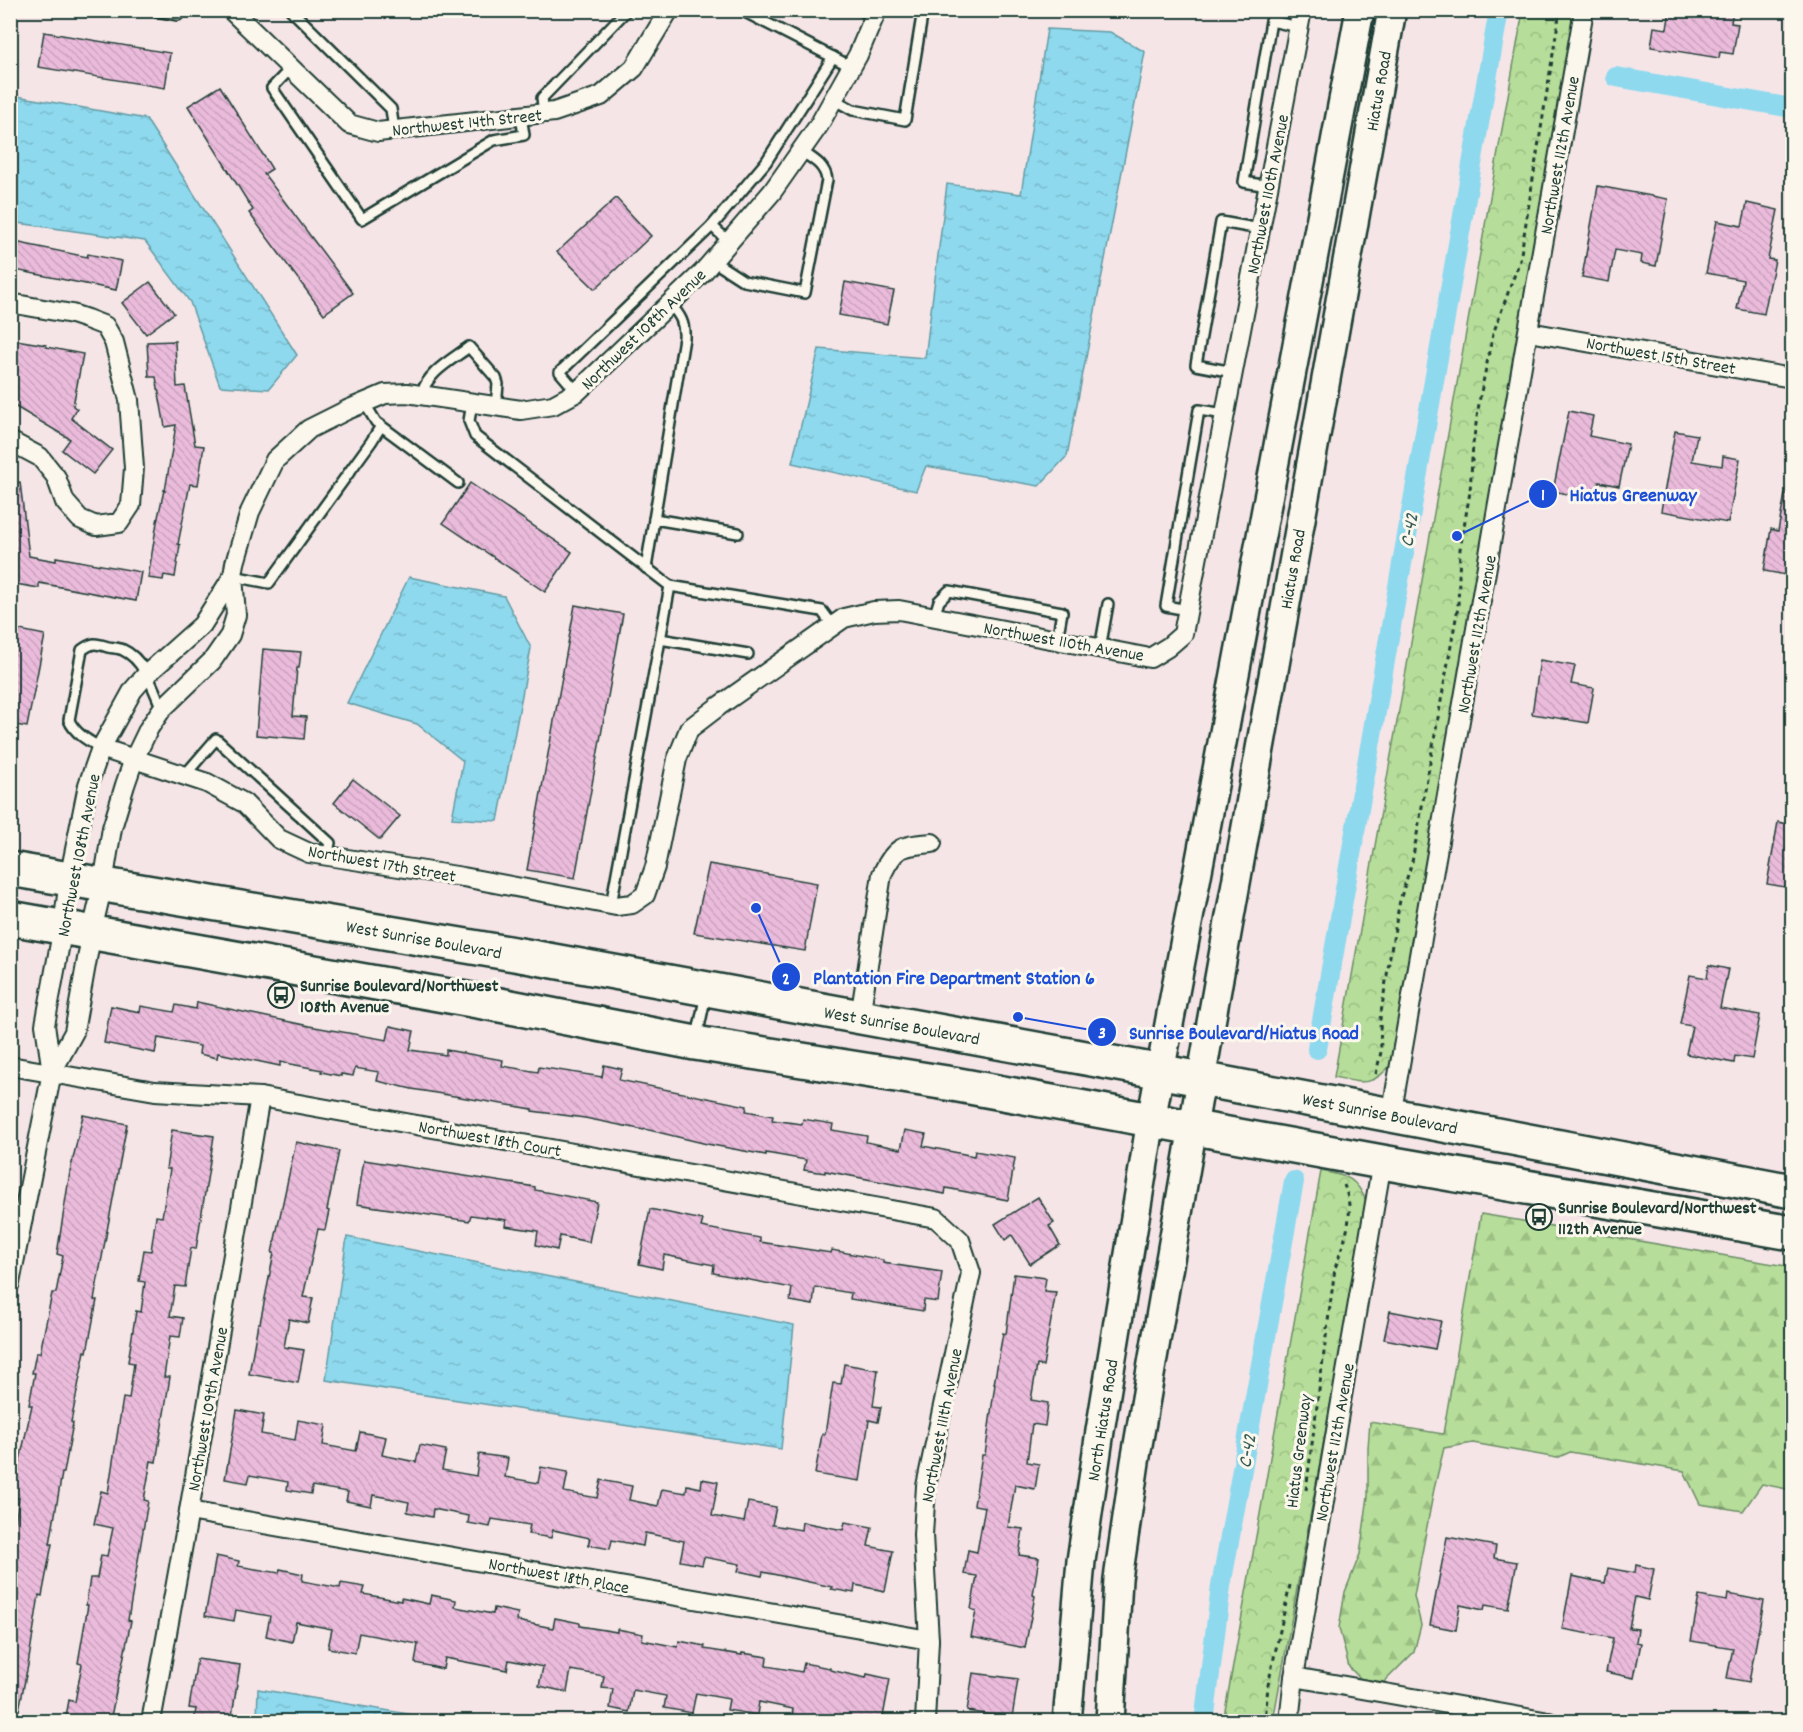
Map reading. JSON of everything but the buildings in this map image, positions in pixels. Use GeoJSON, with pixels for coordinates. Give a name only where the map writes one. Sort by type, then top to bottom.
{"type":"FeatureCollection","features":[{"type":"Feature","properties":{"kind":"highway","name":"West Sunrise Boulevard"},"geometry":{"type":"LineString","coordinates":[[10,869],[526,956],[1569,1147],[1792,1191]]}},
{"type":"Feature","properties":{"kind":"highway"},"geometry":{"type":"LineString","coordinates":[[10,918],[695,1042],[953,1084],[1792,1233]]}},
{"type":"Feature","properties":{"kind":"main road","name":"Hiatus Road"},"geometry":{"type":"LineString","coordinates":[[1151,1120],[1360,10]]}},
{"type":"Feature","properties":{"kind":"main road","name":"Hiatus Road"},"geometry":{"type":"LineString","coordinates":[[1193,1128],[1392,10]]}},
{"type":"Feature","properties":{"kind":"main road","name":"North Hiatus Road"},"geometry":{"type":"LineString","coordinates":[[1067,1722],[1081,1561],[1151,1120]]}},
{"type":"Feature","properties":{"kind":"main road"},"geometry":{"type":"LineString","coordinates":[[1110,1722],[1120,1568],[1135,1461],[1193,1128]]}},
{"type":"Feature","properties":{"kind":"street","name":"Northwest 14th Street"},"geometry":{"type":"LineString","coordinates":[[231,10],[350,124],[378,132],[554,112],[602,96],[634,68],[669,10]]}},
{"type":"Feature","properties":{"kind":"street","name":"Northwest 112th Avenue"},"geometry":{"type":"LineString","coordinates":[[1391,1116],[1584,10]]}},
{"type":"Feature","properties":{"kind":"street","name":"Northwest 108th Avenue"},"geometry":{"type":"LineString","coordinates":[[52,1072],[45,1025],[78,929],[104,885],[112,828],[134,759],[149,728],[162,709],[212,661],[230,635],[236,615],[233,576],[235,563],[250,512],[275,460],[309,429],[385,394],[407,393],[521,410],[553,405],[577,392],[713,261],[772,192],[819,125],[852,67],[871,13]]}},
{"type":"Feature","properties":{"kind":"street","name":"Northwest 110th Avenue"},"geometry":{"type":"LineString","coordinates":[[614,906],[632,904],[645,895],[655,867],[677,759],[689,729],[844,618],[874,611],[899,610],[1150,658],[1168,647],[1183,633],[1301,19]]}},
{"type":"Feature","properties":{"kind":"street"},"geometry":{"type":"LineString","coordinates":[[10,303],[72,314],[105,326],[114,342],[129,400],[134,468],[132,505],[119,523],[96,526],[80,519],[65,502],[56,477],[40,457],[10,441]]}},
{"type":"Feature","properties":{"kind":"street","name":"Northwest 15th Street"},"geometry":{"type":"LineString","coordinates":[[1529,332],[1792,378]]}},
{"type":"Feature","properties":{"kind":"street","name":"Northwest 108th Avenue"},"geometry":{"type":"LineString","coordinates":[[10,1284],[52,1072],[74,1032],[78,929],[69,879],[88,785],[101,748],[133,690],[147,674],[202,625],[233,576]]}},
{"type":"Feature","properties":{"kind":"street","name":"Northwest 17th Street"},"geometry":{"type":"LineString","coordinates":[[101,748],[207,783],[244,803],[279,839],[309,853],[463,877],[614,906]]}},
{"type":"Feature","properties":{"kind":"street"},"geometry":{"type":"LineString","coordinates":[[860,1017],[882,874],[890,857],[903,846],[932,843]]}},
{"type":"Feature","properties":{"kind":"street","name":"Northwest 18th Court"},"geometry":{"type":"LineString","coordinates":[[10,1066],[155,1091],[260,1097],[936,1218],[960,1240]]}},
{"type":"Feature","properties":{"kind":"street","name":"Northwest 109th Avenue"},"geometry":{"type":"LineString","coordinates":[[151,1722],[260,1097]]}},
{"type":"Feature","properties":{"kind":"street","name":"Northwest 112th Avenue"},"geometry":{"type":"LineString","coordinates":[[1289,1722],[1294,1677],[1382,1162]]}},
{"type":"Feature","properties":{"kind":"street","name":"Northwest 111th Avenue"},"geometry":{"type":"LineString","coordinates":[[925,1722],[928,1640],[923,1534],[926,1486],[971,1273],[960,1240]]}},
{"type":"Feature","properties":{"kind":"street","name":"Northwest 18th Place"},"geometry":{"type":"LineString","coordinates":[[189,1511],[928,1640]]}},
{"type":"Feature","properties":{"kind":"street"},"geometry":{"type":"LineString","coordinates":[[1294,1677],[1549,1722]]}},
{"type":"Feature","properties":{"kind":"lane"},"geometry":{"type":"LineString","coordinates":[[152,10],[178,15],[182,10]]}},
{"type":"Feature","properties":{"kind":"lane"},"geometry":{"type":"LineString","coordinates":[[291,10],[391,109],[394,130]]}},
{"type":"Feature","properties":{"kind":"lane"},"geometry":{"type":"LineString","coordinates":[[544,113],[542,98],[627,10]]}},
{"type":"Feature","properties":{"kind":"lane"},"geometry":{"type":"LineString","coordinates":[[833,99],[853,110],[905,120],[923,10]]}},
{"type":"Feature","properties":{"kind":"lane"},"geometry":{"type":"LineString","coordinates":[[743,11],[852,67]]}},
{"type":"Feature","properties":{"kind":"lane"},"geometry":{"type":"LineString","coordinates":[[1268,186],[1244,182],[1271,21],[1301,19]]}},
{"type":"Feature","properties":{"kind":"lane"},"geometry":{"type":"LineString","coordinates":[[577,392],[560,372],[712,226],[766,162],[833,57]]}},
{"type":"Feature","properties":{"kind":"lane"},"geometry":{"type":"LineString","coordinates":[[291,68],[272,88],[362,219],[494,140],[524,135],[521,116]]}},
{"type":"Feature","properties":{"kind":"lane"},"geometry":{"type":"LineString","coordinates":[[713,261],[744,281],[805,293],[826,180],[824,168],[801,151]]}},
{"type":"Feature","properties":{"kind":"lane"},"geometry":{"type":"LineString","coordinates":[[1233,372],[1196,365],[1221,222],[1260,229]]}},
{"type":"Feature","properties":{"kind":"lane"},"geometry":{"type":"LineString","coordinates":[[712,226],[729,242]]}},
{"type":"Feature","properties":{"kind":"lane"},"geometry":{"type":"LineString","coordinates":[[646,568],[685,328],[670,304]]}},
{"type":"Feature","properties":{"kind":"lane"},"geometry":{"type":"LineString","coordinates":[[421,395],[425,383],[432,374],[469,347],[496,378],[498,384],[496,406]]}},
{"type":"Feature","properties":{"kind":"lane"},"geometry":{"type":"LineString","coordinates":[[364,402],[376,422],[458,483]]}},
{"type":"Feature","properties":{"kind":"lane"},"geometry":{"type":"LineString","coordinates":[[472,403],[469,421],[475,436],[670,585],[822,611],[833,626]]}},
{"type":"Feature","properties":{"kind":"lane"},"geometry":{"type":"LineString","coordinates":[[1187,610],[1166,606],[1199,410],[1225,414]]}},
{"type":"Feature","properties":{"kind":"lane"},"geometry":{"type":"LineString","coordinates":[[233,576],[269,583],[381,426]]}},
{"type":"Feature","properties":{"kind":"lane"},"geometry":{"type":"LineString","coordinates":[[654,519],[738,533]]}},
{"type":"Feature","properties":{"kind":"lane"},"geometry":{"type":"LineString","coordinates":[[614,906],[670,585]]}},
{"type":"Feature","properties":{"kind":"lane"},"geometry":{"type":"LineString","coordinates":[[934,617],[939,601],[950,591],[1062,612],[1057,640]]}},
{"type":"Feature","properties":{"kind":"lane"},"geometry":{"type":"LineString","coordinates":[[1100,649],[1108,604]]}},
{"type":"Feature","properties":{"kind":"lane"},"geometry":{"type":"LineString","coordinates":[[660,639],[748,654]]}},
{"type":"Feature","properties":{"kind":"lane"},"geometry":{"type":"LineString","coordinates":[[101,748],[73,728],[69,720],[82,650],[94,643],[124,650],[147,674],[162,709]]}},
{"type":"Feature","properties":{"kind":"lane"},"geometry":{"type":"LineString","coordinates":[[184,776],[216,739],[330,843],[327,856]]}},
{"type":"Feature","properties":{"kind":"lane"},"geometry":{"type":"LineString","coordinates":[[695,1042],[707,989]]}},
{"type":"Feature","properties":{"kind":"path"},"geometry":{"type":"LineString","coordinates":[[1376,1074],[1381,1052],[1380,1019],[1400,900],[1412,862],[1458,607],[1460,549],[1470,492],[1473,444],[1480,397],[1493,334],[1520,260],[1560,10]]}},
{"type":"Feature","properties":{"kind":"path","name":"Hiatus Greenway"},"geometry":{"type":"LineString","coordinates":[[1305,1495],[1335,1268],[1347,1235],[1350,1212],[1349,1197],[1344,1185]]}},
{"type":"Feature","properties":{"kind":"path"},"geometry":{"type":"LineString","coordinates":[[1265,1722],[1268,1684],[1292,1574]]}},
{"type":"Feature","properties":{"kind":"green space"},"geometry":{"type":"Polygon","coordinates":[[[1523,11],[1578,11],[1393,1062],[1373,1080],[1352,1081],[1334,1077],[1523,11]]]}},
{"type":"Feature","properties":{"kind":"green space"},"geometry":{"type":"Polygon","coordinates":[[[1321,1171],[1350,1179],[1359,1188],[1367,1203],[1273,1721],[1223,1722],[1321,1171]]]}},
{"type":"Feature","properties":{"kind":"green space"},"geometry":{"type":"Polygon","coordinates":[[[1481,1214],[1792,1267],[1792,1490],[1762,1484],[1743,1511],[1700,1504],[1684,1471],[1570,1452],[1557,1458],[1473,1443],[1444,1448],[1414,1596],[1421,1625],[1414,1652],[1384,1682],[1361,1679],[1349,1667],[1339,1628],[1345,1592],[1360,1554],[1368,1496],[1370,1422],[1443,1434],[1481,1214]]]}},
{"type":"Feature","properties":{"kind":"water"},"geometry":{"type":"Polygon","coordinates":[[[1047,29],[1110,32],[1145,52],[1067,456],[1039,486],[926,466],[916,491],[792,463],[819,349],[925,358],[947,184],[1021,194],[1047,29]]]}},
{"type":"Feature","properties":{"kind":"water"},"geometry":{"type":"Polygon","coordinates":[[[11,95],[146,119],[297,355],[269,389],[220,386],[190,302],[145,241],[11,222],[11,95]]]}},
{"type":"Feature","properties":{"kind":"water"},"geometry":{"type":"Polygon","coordinates":[[[409,577],[504,596],[531,648],[498,821],[452,818],[463,761],[417,724],[347,703],[409,577]]]}},
{"type":"Feature","properties":{"kind":"water"},"geometry":{"type":"Polygon","coordinates":[[[347,1237],[794,1325],[781,1449],[326,1380],[347,1237]]]}},
{"type":"Feature","properties":{"kind":"water"},"geometry":{"type":"Polygon","coordinates":[[[258,1689],[450,1721],[257,1721],[258,1689]]]}},
{"type":"Feature","properties":{"kind":"waterway","name":"C-42"},"geometry":{"type":"LineString","coordinates":[[1317,1049],[1499,10]]}},
{"type":"Feature","properties":{"kind":"waterway"},"geometry":{"type":"LineString","coordinates":[[1616,77],[1792,108]]}},
{"type":"Feature","properties":{"kind":"waterway","name":"C-42"},"geometry":{"type":"LineString","coordinates":[[1204,1722],[1221,1586],[1294,1181]]}},
{"type":"Feature","properties":{"kind":"place","name":"Hiatus Greenway"},"geometry":{"type":"Point","coordinates":[1457,536]}},
{"type":"Feature","properties":{"kind":"place","name":"Plantation Fire Department Station 6"},"geometry":{"type":"Point","coordinates":[756,908]}},
{"type":"Feature","properties":{"kind":"place","name":"Sunrise Boulevard/Northwest 108th Avenue"},"geometry":{"type":"Point","coordinates":[281,995]}},
{"type":"Feature","properties":{"kind":"place","name":"Sunrise Boulevard/Hiatus Road"},"geometry":{"type":"Point","coordinates":[1018,1017]}},
{"type":"Feature","properties":{"kind":"place","name":"Sunrise Boulevard/Northwest 112th Avenue"},"geometry":{"type":"Point","coordinates":[1539,1217]}}]}
